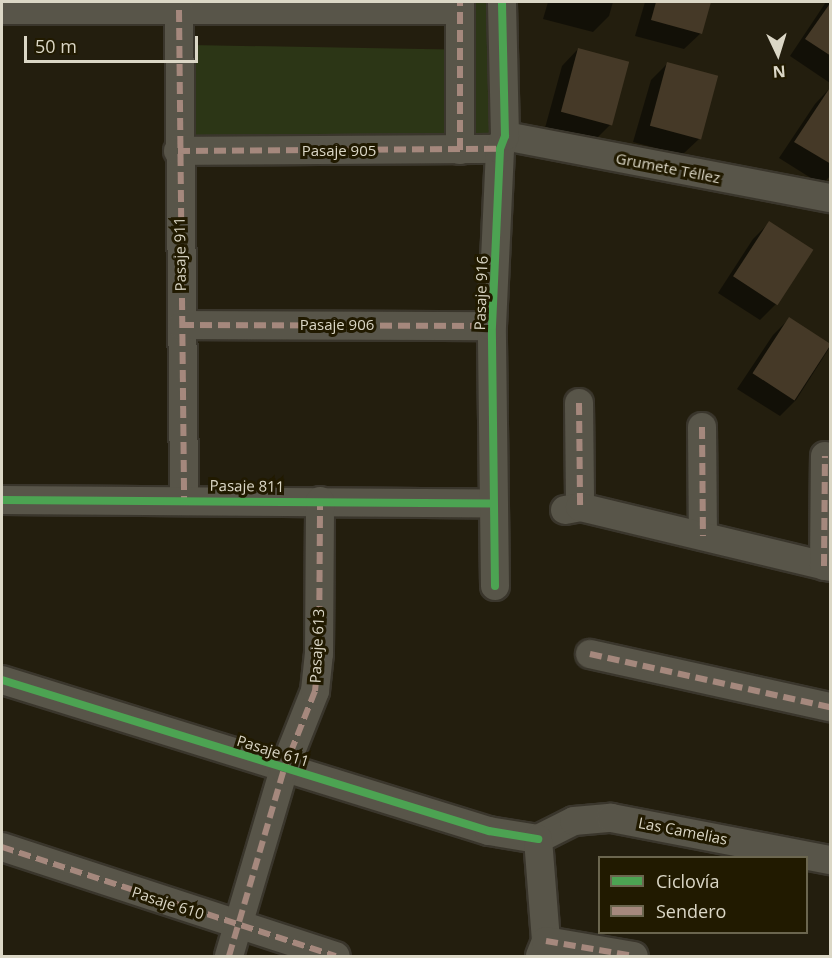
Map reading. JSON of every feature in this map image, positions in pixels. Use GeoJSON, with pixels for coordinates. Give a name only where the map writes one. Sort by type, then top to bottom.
{"type":"FeatureCollection","features":[{"type":"Feature","properties":{"kind":"street","name":"Pasaje 916"},"geometry":{"type":"LineString","coordinates":[[495,586],[492,326],[503,143],[502,2]]}},
{"type":"Feature","properties":{"kind":"street"},"geometry":{"type":"LineString","coordinates":[[2,9],[179,10],[460,6],[460,150]]}},
{"type":"Feature","properties":{"kind":"street","name":"Pasaje 911"},"geometry":{"type":"LineString","coordinates":[[179,10],[178,152],[184,498]]}},
{"type":"Feature","properties":{"kind":"street","name":"Pasaje 905"},"geometry":{"type":"LineString","coordinates":[[178,152],[460,150],[503,143]]}},
{"type":"Feature","properties":{"kind":"street","name":"Grumete Téllez"},"geometry":{"type":"LineString","coordinates":[[503,143],[831,198]]}},
{"type":"Feature","properties":{"kind":"street","name":"Pasaje 906"},"geometry":{"type":"LineString","coordinates":[[182,325],[492,326]]}},
{"type":"Feature","properties":{"kind":"street"},"geometry":{"type":"LineString","coordinates":[[579,403],[572,509],[703,536],[827,566],[825,456]]}},
{"type":"Feature","properties":{"kind":"street"},"geometry":{"type":"LineString","coordinates":[[702,428],[703,536]]}},
{"type":"Feature","properties":{"kind":"street","name":"Pasaje 811"},"geometry":{"type":"LineString","coordinates":[[2,500],[184,498],[493,503]]}},
{"type":"Feature","properties":{"kind":"street","name":"Pasaje 613"},"geometry":{"type":"LineString","coordinates":[[229,957],[284,769],[315,691],[319,654],[320,501]]}},
{"type":"Feature","properties":{"kind":"street"},"geometry":{"type":"LineString","coordinates":[[590,654],[831,707]]}},
{"type":"Feature","properties":{"kind":"street","name":"Pasaje 611"},"geometry":{"type":"LineString","coordinates":[[2,680],[489,831],[538,839]]}},
{"type":"Feature","properties":{"kind":"street","name":"Las Camelias"},"geometry":{"type":"LineString","coordinates":[[538,839],[574,821],[611,818],[805,856]]}},
{"type":"Feature","properties":{"kind":"street"},"geometry":{"type":"LineString","coordinates":[[538,839],[543,949],[634,957]]}},
{"type":"Feature","properties":{"kind":"street","name":"Pasaje 610"},"geometry":{"type":"LineString","coordinates":[[2,847],[336,957]]}},
{"type":"Feature","properties":{"kind":"street","name":"Las Camelias"},"geometry":{"type":"LineString","coordinates":[[808,857],[831,861]]}},
{"type":"Feature","properties":{"kind":"green space"},"geometry":{"type":"Polygon","coordinates":[[[469,2],[492,2],[492,139],[469,139],[469,2]]]}},
{"type":"Feature","properties":{"kind":"green space"},"geometry":{"type":"Polygon","coordinates":[[[190,45],[450,50],[448,146],[188,141],[190,45]]]}},
{"type":"Feature","properties":{"kind":"building"},"geometry":{"type":"Polygon","coordinates":[[[656,2],[711,2],[702,34],[651,20],[656,2]]]}},
{"type":"Feature","properties":{"kind":"building"},"geometry":{"type":"Polygon","coordinates":[[[831,2],[831,56],[805,39],[831,2]]]}},
{"type":"Feature","properties":{"kind":"building"},"geometry":{"type":"Polygon","coordinates":[[[578,48],[629,62],[612,125],[561,112],[578,48]]]}},
{"type":"Feature","properties":{"kind":"building"},"geometry":{"type":"Polygon","coordinates":[[[667,62],[718,76],[701,139],[650,126],[667,62]]]}},
{"type":"Feature","properties":{"kind":"building"},"geometry":{"type":"Polygon","coordinates":[[[831,86],[831,164],[794,142],[831,86]]]}},
{"type":"Feature","properties":{"kind":"building"},"geometry":{"type":"Polygon","coordinates":[[[769,221],[813,250],[778,305],[733,276],[769,221]]]}},
{"type":"Feature","properties":{"kind":"building"},"geometry":{"type":"Polygon","coordinates":[[[789,317],[830,344],[794,400],[753,373],[789,317]]]}},
{"type":"Feature","properties":{"kind":"marked path"},"geometry":{"type":"LineString","coordinates":[[460,2],[460,150]]}},
{"type":"Feature","properties":{"kind":"marked path"},"geometry":{"type":"LineString","coordinates":[[179,10],[184,499]]}},
{"type":"Feature","properties":{"kind":"marked path"},"geometry":{"type":"LineString","coordinates":[[178,151],[500,149]]}},
{"type":"Feature","properties":{"kind":"marked path"},"geometry":{"type":"LineString","coordinates":[[182,325],[492,326]]}},
{"type":"Feature","properties":{"kind":"marked path"},"geometry":{"type":"LineString","coordinates":[[579,403],[580,507]]}},
{"type":"Feature","properties":{"kind":"marked path"},"geometry":{"type":"LineString","coordinates":[[702,427],[703,536]]}},
{"type":"Feature","properties":{"kind":"marked path"},"geometry":{"type":"LineString","coordinates":[[824,566],[825,456]]}},
{"type":"Feature","properties":{"kind":"marked path"},"geometry":{"type":"LineString","coordinates":[[229,956],[284,769],[315,691],[319,654],[320,501]]}},
{"type":"Feature","properties":{"kind":"marked path"},"geometry":{"type":"LineString","coordinates":[[590,654],[830,707]]}},
{"type":"Feature","properties":{"kind":"marked path"},"geometry":{"type":"LineString","coordinates":[[2,847],[336,956]]}},
{"type":"Feature","properties":{"kind":"marked path"},"geometry":{"type":"LineString","coordinates":[[546,941],[634,956]]}},
{"type":"Feature","properties":{"kind":"cycle path"},"geometry":{"type":"LineString","coordinates":[[495,586],[492,326],[500,149],[505,136],[502,2]]}},
{"type":"Feature","properties":{"kind":"cycle path"},"geometry":{"type":"LineString","coordinates":[[2,500],[493,503]]}},
{"type":"Feature","properties":{"kind":"cycle path"},"geometry":{"type":"LineString","coordinates":[[2,680],[489,831],[538,839]]}}]}
